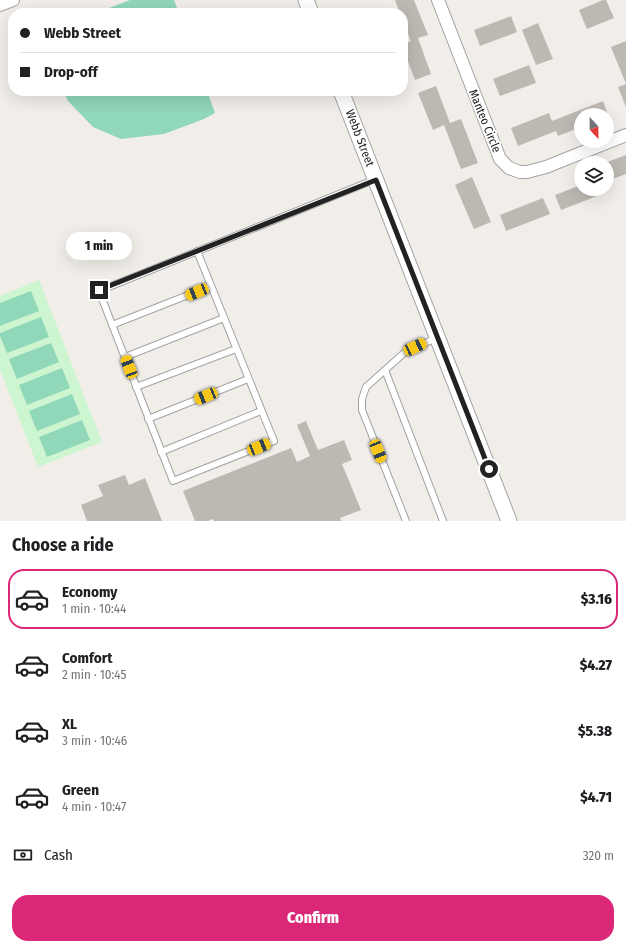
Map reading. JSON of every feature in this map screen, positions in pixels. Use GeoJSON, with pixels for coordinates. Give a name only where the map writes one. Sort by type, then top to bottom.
{"type":"FeatureCollection","features":[{"type":"Feature","properties":{"kind":"street"},"geometry":{"type":"LineString","coordinates":[[0,5],[13,0]]}},
{"type":"Feature","properties":{"kind":"street","name":"Manteo Circle"},"geometry":{"type":"LineString","coordinates":[[438,0],[500,159],[509,168],[520,172],[546,167],[626,134]]}},
{"type":"Feature","properties":{"kind":"street","name":"Webb Street"},"geometry":{"type":"LineString","coordinates":[[343,96],[509,521]]}},
{"type":"Feature","properties":{"kind":"lane"},"geometry":{"type":"LineString","coordinates":[[197,251],[274,441],[173,481],[99,290],[197,251],[376,180]]}},
{"type":"Feature","properties":{"kind":"lane"},"geometry":{"type":"LineString","coordinates":[[112,325],[211,286]]}},
{"type":"Feature","properties":{"kind":"lane"},"geometry":{"type":"LineString","coordinates":[[125,357],[224,318]]}},
{"type":"Feature","properties":{"kind":"lane"},"geometry":{"type":"LineString","coordinates":[[406,521],[362,410],[362,399],[366,387],[404,353],[438,337]]}},
{"type":"Feature","properties":{"kind":"lane"},"geometry":{"type":"LineString","coordinates":[[136,387],[236,349]]}},
{"type":"Feature","properties":{"kind":"lane"},"geometry":{"type":"LineString","coordinates":[[385,370],[443,521]]}},
{"type":"Feature","properties":{"kind":"lane"},"geometry":{"type":"LineString","coordinates":[[148,419],[248,379]]}},
{"type":"Feature","properties":{"kind":"lane"},"geometry":{"type":"LineString","coordinates":[[162,452],[262,411]]}},
{"type":"Feature","properties":{"kind":"green space"},"geometry":{"type":"Polygon","coordinates":[[[130,0],[174,0],[177,8],[109,8],[130,0]]]}},
{"type":"Feature","properties":{"kind":"green space"},"geometry":{"type":"Polygon","coordinates":[[[66,96],[209,96],[215,113],[204,119],[164,134],[121,139],[93,127],[68,101],[66,96]]]}},
{"type":"Feature","properties":{"kind":"green space"},"geometry":{"type":"Polygon","coordinates":[[[39,280],[102,442],[38,467],[0,370],[0,296],[39,280]]]}},
{"type":"Feature","properties":{"kind":"green space"},"geometry":{"type":"Polygon","coordinates":[[[31,291],[39,311],[0,326],[0,303],[31,291]]]}},
{"type":"Feature","properties":{"kind":"green space"},"geometry":{"type":"Polygon","coordinates":[[[41,317],[49,337],[7,353],[0,333],[41,317]]]}},
{"type":"Feature","properties":{"kind":"green space"},"geometry":{"type":"Polygon","coordinates":[[[51,343],[59,362],[17,379],[9,359],[51,343]]]}},
{"type":"Feature","properties":{"kind":"green space"},"geometry":{"type":"Polygon","coordinates":[[[62,368],[70,388],[27,405],[19,385],[62,368]]]}},
{"type":"Feature","properties":{"kind":"green space"},"geometry":{"type":"Polygon","coordinates":[[[72,394],[80,414],[37,431],[29,411],[72,394]]]}},
{"type":"Feature","properties":{"kind":"green space"},"geometry":{"type":"Polygon","coordinates":[[[82,420],[90,440],[47,457],[39,437],[82,420]]]}},
{"type":"Feature","properties":{"kind":"building"},"geometry":{"type":"Polygon","coordinates":[[[395,0],[414,0],[428,35],[418,38],[431,74],[415,80],[408,61],[408,42],[411,41],[408,34],[408,8],[398,8],[395,0]]]}},
{"type":"Feature","properties":{"kind":"building"},"geometry":{"type":"Polygon","coordinates":[[[606,0],[614,18],[587,29],[579,10],[606,0]]]}},
{"type":"Feature","properties":{"kind":"building"},"geometry":{"type":"Polygon","coordinates":[[[511,16],[517,32],[480,46],[474,30],[511,16]]]}},
{"type":"Feature","properties":{"kind":"building"},"geometry":{"type":"Polygon","coordinates":[[[538,23],[553,59],[536,65],[522,30],[538,23]]]}},
{"type":"Feature","properties":{"kind":"building"},"geometry":{"type":"Polygon","coordinates":[[[626,41],[626,84],[611,47],[626,41]]]}},
{"type":"Feature","properties":{"kind":"building"},"geometry":{"type":"Polygon","coordinates":[[[529,65],[536,83],[500,96],[493,79],[529,65]]]}},
{"type":"Feature","properties":{"kind":"building"},"geometry":{"type":"Polygon","coordinates":[[[626,84],[626,107],[618,87],[626,84]]]}},
{"type":"Feature","properties":{"kind":"building"},"geometry":{"type":"Polygon","coordinates":[[[436,86],[450,123],[461,119],[478,163],[461,169],[444,125],[433,130],[418,93],[436,86]]]}},
{"type":"Feature","properties":{"kind":"building"},"geometry":{"type":"Polygon","coordinates":[[[603,101],[606,108],[585,108],[603,101]]]}},
{"type":"Feature","properties":{"kind":"building"},"geometry":{"type":"Polygon","coordinates":[[[574,112],[574,130],[558,136],[556,131],[518,146],[511,128],[549,113],[552,121],[574,112]]]}},
{"type":"Feature","properties":{"kind":"building"},"geometry":{"type":"Polygon","coordinates":[[[626,155],[626,174],[614,178],[614,159],[626,155]]]}},
{"type":"Feature","properties":{"kind":"building"},"geometry":{"type":"Polygon","coordinates":[[[472,177],[491,222],[474,229],[455,185],[472,177]]]}},
{"type":"Feature","properties":{"kind":"building"},"geometry":{"type":"Polygon","coordinates":[[[574,188],[574,196],[597,196],[561,210],[555,195],[574,188]]]}},
{"type":"Feature","properties":{"kind":"building"},"geometry":{"type":"Polygon","coordinates":[[[543,198],[550,214],[506,231],[500,215],[543,198]]]}},
{"type":"Feature","properties":{"kind":"building"},"geometry":{"type":"Polygon","coordinates":[[[306,421],[318,450],[344,440],[352,460],[342,464],[361,510],[340,518],[341,521],[214,521],[213,519],[208,521],[195,521],[183,491],[291,448],[297,462],[310,456],[297,425],[306,421]]]}},
{"type":"Feature","properties":{"kind":"building"},"geometry":{"type":"Polygon","coordinates":[[[125,475],[129,485],[145,478],[162,521],[87,521],[81,505],[103,496],[98,485],[125,475]]]}},
{"type":"Feature","properties":{"kind":"route"},"geometry":{"type":"LineString","coordinates":[[99,290],[376,180],[489,469]]}}]}
